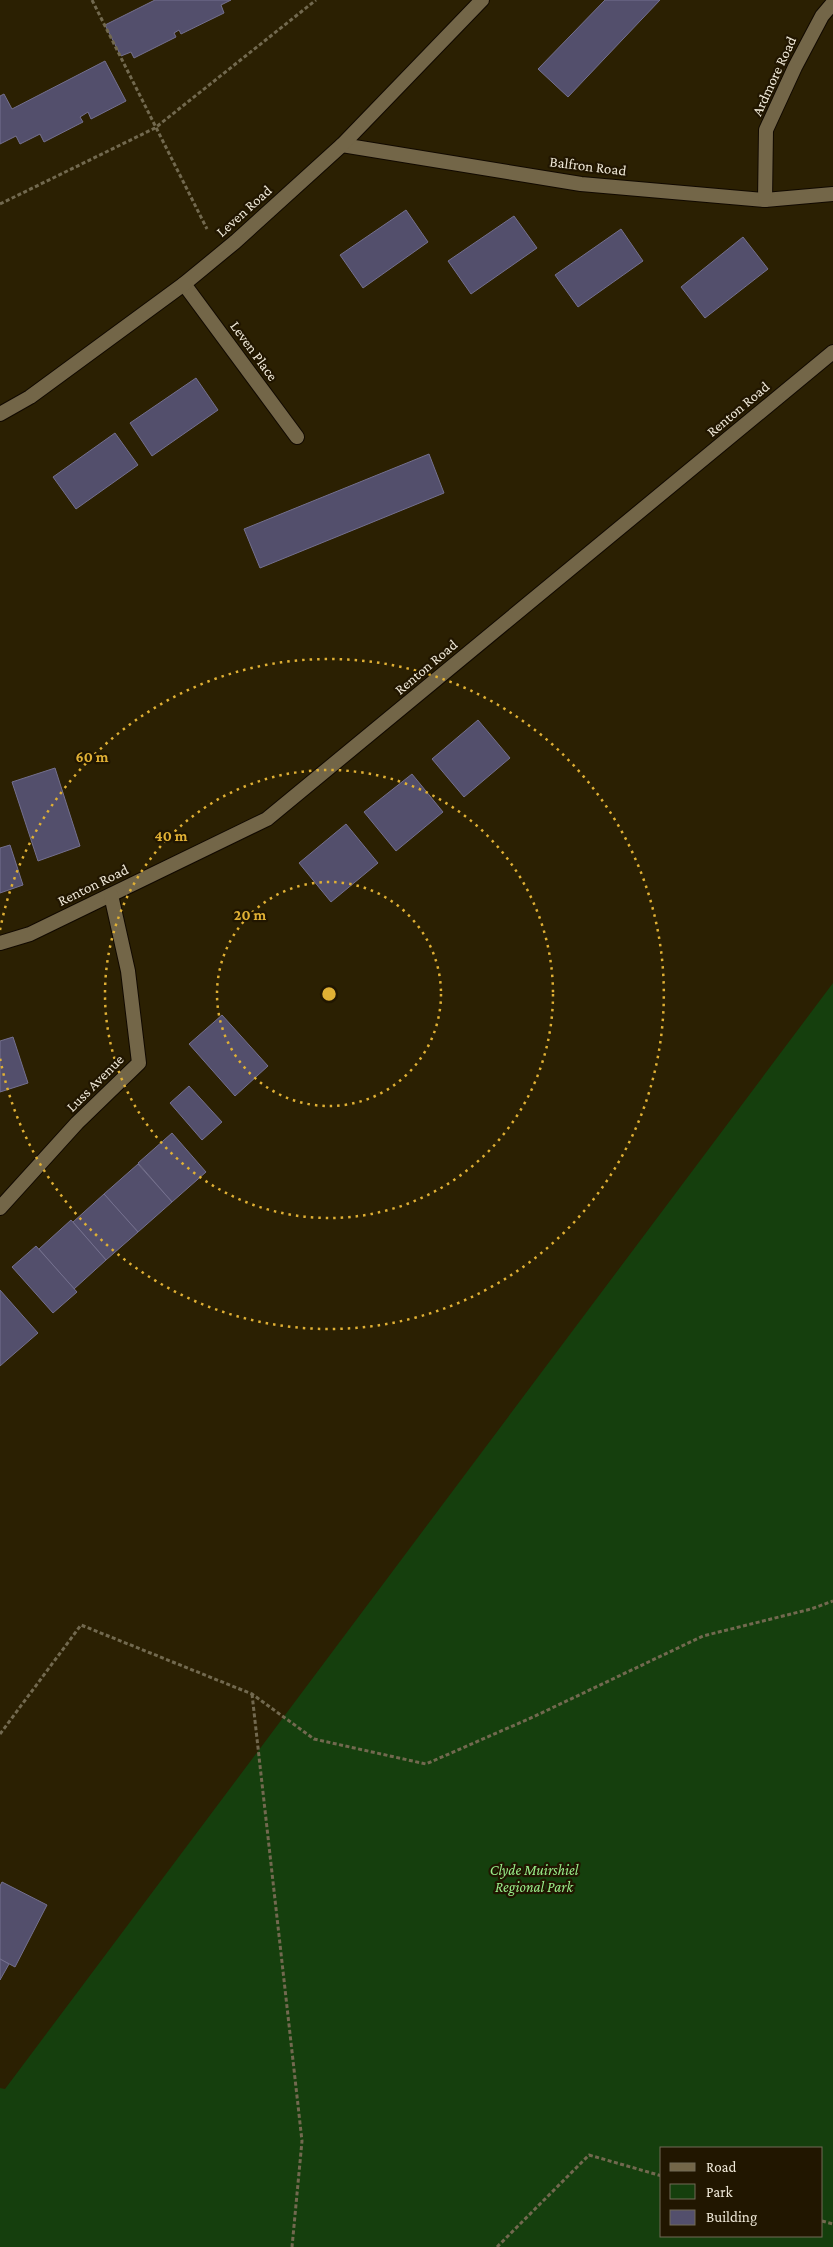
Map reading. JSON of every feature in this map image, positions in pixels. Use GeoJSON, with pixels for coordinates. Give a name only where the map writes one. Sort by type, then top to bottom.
{"type":"FeatureCollection","features":[{"type":"Feature","properties":{"kind":"street","name":"Leven Road"},"geometry":{"type":"LineString","coordinates":[[0,414],[30,397],[184,284],[220,254],[342,145],[482,0]]}},
{"type":"Feature","properties":{"kind":"street","name":"Ardmore Road"},"geometry":{"type":"LineString","coordinates":[[765,200],[766,130],[795,66],[822,16],[833,3]]}},
{"type":"Feature","properties":{"kind":"street","name":"Balfron Road"},"geometry":{"type":"LineString","coordinates":[[342,145],[581,184],[765,200],[833,194]]}},
{"type":"Feature","properties":{"kind":"street","name":"Leven Place"},"geometry":{"type":"LineString","coordinates":[[184,284],[297,437]]}},
{"type":"Feature","properties":{"kind":"street","name":"Renton Road"},"geometry":{"type":"LineString","coordinates":[[0,943],[30,934],[267,819],[833,352]]}},
{"type":"Feature","properties":{"kind":"street","name":"Luss Avenue"},"geometry":{"type":"LineString","coordinates":[[0,1208],[77,1124],[138,1063],[128,971],[111,894]]}},
{"type":"Feature","properties":{"kind":"path"},"geometry":{"type":"LineString","coordinates":[[92,0],[220,254]]}},
{"type":"Feature","properties":{"kind":"path"},"geometry":{"type":"LineString","coordinates":[[0,204],[155,128],[316,0]]}},
{"type":"Feature","properties":{"kind":"path"},"geometry":{"type":"LineString","coordinates":[[0,1734],[81,1625],[252,1694],[314,1739],[426,1764],[533,1717],[703,1636],[811,1609],[833,1601]]}},
{"type":"Feature","properties":{"kind":"path"},"geometry":{"type":"LineString","coordinates":[[252,1694],[302,2141],[292,2247]]}},
{"type":"Feature","properties":{"kind":"path"},"geometry":{"type":"LineString","coordinates":[[497,2247],[589,2155],[660,2175]]}},
{"type":"Feature","properties":{"kind":"green space","name":"Clyde Muirshiel Regional Park"},"geometry":{"type":"Polygon","coordinates":[[[833,983],[833,2247],[0,2247],[0,2088],[5,2089],[833,983]]]}},
{"type":"Feature","properties":{"kind":"building"},"geometry":{"type":"Polygon","coordinates":[[[155,0],[231,0],[221,5],[224,13],[181,34],[179,30],[174,33],[176,37],[134,58],[131,52],[121,56],[105,25],[155,0]]]}},
{"type":"Feature","properties":{"kind":"building"},"geometry":{"type":"Polygon","coordinates":[[[605,0],[660,0],[568,97],[538,69],[605,0]]]}},
{"type":"Feature","properties":{"kind":"building"},"geometry":{"type":"Polygon","coordinates":[[[105,61],[126,101],[91,119],[88,112],[80,117],[83,122],[44,142],[40,134],[20,144],[16,136],[0,144],[0,96],[4,94],[12,109],[105,61]]]}},
{"type":"Feature","properties":{"kind":"building"},"geometry":{"type":"Polygon","coordinates":[[[406,210],[428,242],[363,288],[340,255],[406,210]]]}},
{"type":"Feature","properties":{"kind":"building"},"geometry":{"type":"Polygon","coordinates":[[[514,216],[537,248],[471,294],[448,261],[514,216]]]}},
{"type":"Feature","properties":{"kind":"building"},"geometry":{"type":"Polygon","coordinates":[[[621,229],[643,261],[578,307],[555,275],[621,229]]]}},
{"type":"Feature","properties":{"kind":"building"},"geometry":{"type":"Polygon","coordinates":[[[743,237],[768,269],[705,318],[681,287],[743,237]]]}},
{"type":"Feature","properties":{"kind":"building"},"geometry":{"type":"Polygon","coordinates":[[[196,378],[218,410],[152,456],[130,423],[196,378]]]}},
{"type":"Feature","properties":{"kind":"building"},"geometry":{"type":"Polygon","coordinates":[[[115,433],[138,465],[76,509],[53,477],[115,433]]]}},
{"type":"Feature","properties":{"kind":"building"},"geometry":{"type":"Polygon","coordinates":[[[429,454],[444,493],[260,568],[244,529],[429,454]]]}},
{"type":"Feature","properties":{"kind":"building"},"geometry":{"type":"Polygon","coordinates":[[[478,720],[510,758],[464,797],[432,759],[478,720]]]}},
{"type":"Feature","properties":{"kind":"building"},"geometry":{"type":"Polygon","coordinates":[[[55,768],[80,846],[38,861],[12,782],[55,768]]]}},
{"type":"Feature","properties":{"kind":"building"},"geometry":{"type":"Polygon","coordinates":[[[412,774],[443,812],[396,851],[364,812],[412,774]]]}},
{"type":"Feature","properties":{"kind":"building"},"geometry":{"type":"Polygon","coordinates":[[[346,824],[378,863],[331,902],[299,863],[346,824]]]}},
{"type":"Feature","properties":{"kind":"building"},"geometry":{"type":"Polygon","coordinates":[[[10,845],[23,885],[0,893],[0,848],[10,845]]]}},
{"type":"Feature","properties":{"kind":"building"},"geometry":{"type":"Polygon","coordinates":[[[222,1015],[268,1066],[235,1096],[189,1044],[222,1015]]]}},
{"type":"Feature","properties":{"kind":"building"},"geometry":{"type":"Polygon","coordinates":[[[13,1037],[28,1083],[0,1092],[0,1041],[13,1037]]]}},
{"type":"Feature","properties":{"kind":"building"},"geometry":{"type":"Polygon","coordinates":[[[189,1086],[222,1122],[202,1140],[170,1103],[189,1086]]]}},
{"type":"Feature","properties":{"kind":"building"},"geometry":{"type":"Polygon","coordinates":[[[172,1133],[206,1172],[172,1202],[138,1163],[172,1133]]]}},
{"type":"Feature","properties":{"kind":"building"},"geometry":{"type":"Polygon","coordinates":[[[138,1164],[172,1202],[138,1232],[104,1194],[138,1164]]]}},
{"type":"Feature","properties":{"kind":"building"},"geometry":{"type":"Polygon","coordinates":[[[104,1194],[138,1232],[106,1260],[73,1222],[104,1194]]]}},
{"type":"Feature","properties":{"kind":"building"},"geometry":{"type":"Polygon","coordinates":[[[71,1220],[106,1260],[74,1289],[39,1249],[71,1220]]]}},
{"type":"Feature","properties":{"kind":"building"},"geometry":{"type":"Polygon","coordinates":[[[36,1246],[77,1292],[53,1313],[12,1267],[36,1246]]]}},
{"type":"Feature","properties":{"kind":"building"},"geometry":{"type":"Polygon","coordinates":[[[0,1290],[38,1333],[0,1366],[0,1290]]]}},
{"type":"Feature","properties":{"kind":"building"},"geometry":{"type":"Polygon","coordinates":[[[2,1882],[47,1905],[15,1967],[0,1959],[0,1886],[2,1882]]]}},
{"type":"Feature","properties":{"kind":"building"},"geometry":{"type":"Polygon","coordinates":[[[0,1959],[9,1964],[0,1980],[0,1959]]]}}]}
